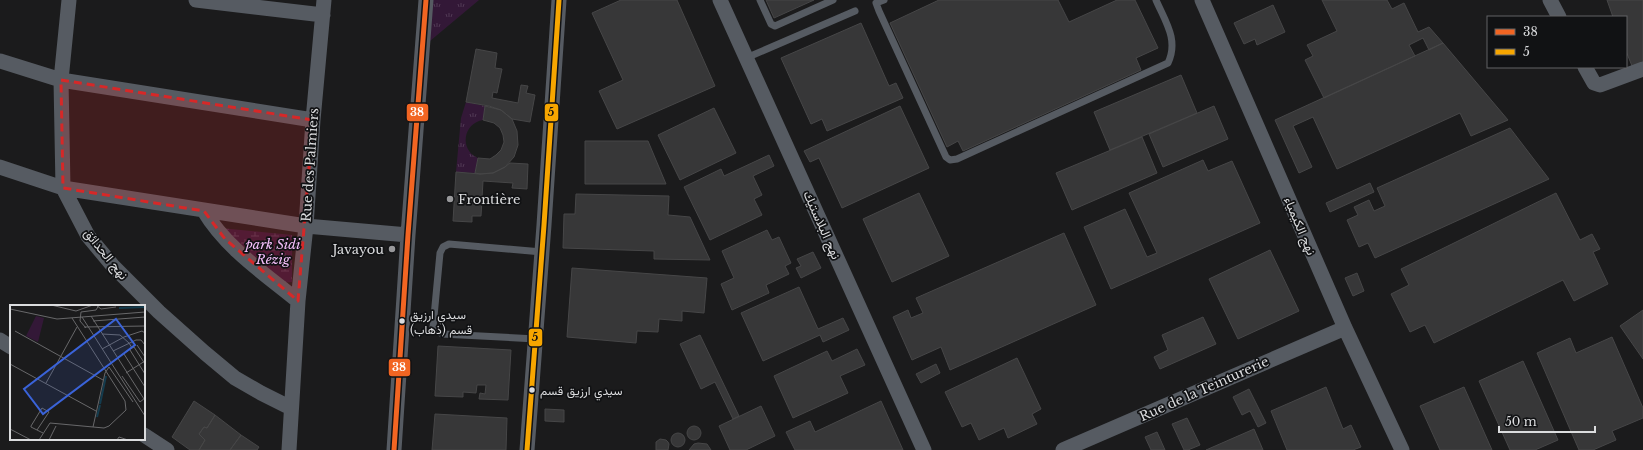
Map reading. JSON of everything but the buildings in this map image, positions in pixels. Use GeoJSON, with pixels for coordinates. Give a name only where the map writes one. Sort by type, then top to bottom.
{"type":"FeatureCollection","features":[{"type":"Feature","properties":{"kind":"street","name":"نهج الحدائق"},"geometry":{"type":"LineString","coordinates":[[69,0],[61,80],[63,188],[88,236],[113,266],[159,312],[235,378],[261,394],[291,408]]}},
{"type":"Feature","properties":{"kind":"street"},"geometry":{"type":"LineString","coordinates":[[205,0],[323,15]]}},
{"type":"Feature","properties":{"kind":"street","name":"Rue des Palmiers"},"geometry":{"type":"LineString","coordinates":[[289,450],[298,301],[306,226],[313,120],[324,0]]}},
{"type":"Feature","properties":{"kind":"street"},"geometry":{"type":"LineString","coordinates":[[394,450],[408,236],[426,0]]}},
{"type":"Feature","properties":{"kind":"street"},"geometry":{"type":"LineString","coordinates":[[527,450],[559,0]]}},
{"type":"Feature","properties":{"kind":"street","name":"نهج البلاستيك"},"geometry":{"type":"LineString","coordinates":[[720,0],[924,450]]}},
{"type":"Feature","properties":{"kind":"street","name":"نهج الكيمياء"},"geometry":{"type":"LineString","coordinates":[[1202,0],[1344,328],[1402,450]]}},
{"type":"Feature","properties":{"kind":"street"},"geometry":{"type":"LineString","coordinates":[[1550,0],[1558,16]]}},
{"type":"Feature","properties":{"kind":"street"},"geometry":{"type":"LineString","coordinates":[[0,61],[61,80],[313,120]]}},
{"type":"Feature","properties":{"kind":"street"},"geometry":{"type":"LineString","coordinates":[[1586,68],[1594,83],[1600,85],[1643,69]]}},
{"type":"Feature","properties":{"kind":"street"},"geometry":{"type":"LineString","coordinates":[[0,167],[63,188],[306,226],[408,236]]}},
{"type":"Feature","properties":{"kind":"street"},"geometry":{"type":"LineString","coordinates":[[204,211],[213,226],[225,239],[298,301]]}},
{"type":"Feature","properties":{"kind":"street","name":"Rue de la Teinturerie"},"geometry":{"type":"LineString","coordinates":[[1064,450],[1344,328]]}},
{"type":"Feature","properties":{"kind":"street"},"geometry":{"type":"LineString","coordinates":[[0,340],[10,346]]}},
{"type":"Feature","properties":{"kind":"street"},"geometry":{"type":"LineString","coordinates":[[145,436],[167,450]]}},
{"type":"Feature","properties":{"kind":"lane"},"geometry":{"type":"LineString","coordinates":[[760,0],[771,24],[775,26],[833,0]]}},
{"type":"Feature","properties":{"kind":"lane"},"geometry":{"type":"LineString","coordinates":[[884,0],[875,2],[946,157],[950,160],[957,160],[1168,62],[1172,53],[1171,34],[1156,0]]}},
{"type":"Feature","properties":{"kind":"lane"},"geometry":{"type":"LineString","coordinates":[[746,58],[855,11]]}},
{"type":"Feature","properties":{"kind":"lane"},"geometry":{"type":"LineString","coordinates":[[536,339],[442,334],[433,327],[440,253],[443,247],[449,244],[542,252]]}},
{"type":"Feature","properties":{"kind":"highlighted area"},"geometry":{"type":"Polygon","coordinates":[[[61,80],[313,120],[298,301],[225,239],[204,211],[63,188],[61,80]]]}},
{"type":"Feature","properties":{"kind":"green space"},"geometry":{"type":"Polygon","coordinates":[[[421,0],[479,0],[418,51],[421,0]]]}},
{"type":"Feature","properties":{"kind":"green space"},"geometry":{"type":"Polygon","coordinates":[[[466,102],[485,106],[483,120],[476,122],[471,126],[466,137],[468,149],[478,158],[475,173],[456,172],[461,118],[466,102]]]}},
{"type":"Feature","properties":{"kind":"green space","name":"park Sidi Rézig"},"geometry":{"type":"Polygon","coordinates":[[[220,228],[292,235],[292,282],[283,283],[220,228]]]}},
{"type":"Feature","properties":{"kind":"transit line","name":"38"},"geometry":{"type":"LineString","coordinates":[[394,450],[408,235],[426,0]]}},
{"type":"Feature","properties":{"kind":"transit line","name":"5"},"geometry":{"type":"LineString","coordinates":[[527,450],[559,0]]}},
{"type":"Feature","properties":{"kind":"place","name":"Frontière"},"geometry":{"type":"Point","coordinates":[450,199]}},
{"type":"Feature","properties":{"kind":"place","name":"Javayou"},"geometry":{"type":"Point","coordinates":[392,249]}},
{"type":"Feature","properties":{"kind":"place","name":"سيدي ارزيق قسم (ذهاب)"},"geometry":{"type":"Point","coordinates":[402,321]}},
{"type":"Feature","properties":{"kind":"place","name":"سيدي ارزيق قسم"},"geometry":{"type":"Point","coordinates":[532,390]}}]}
